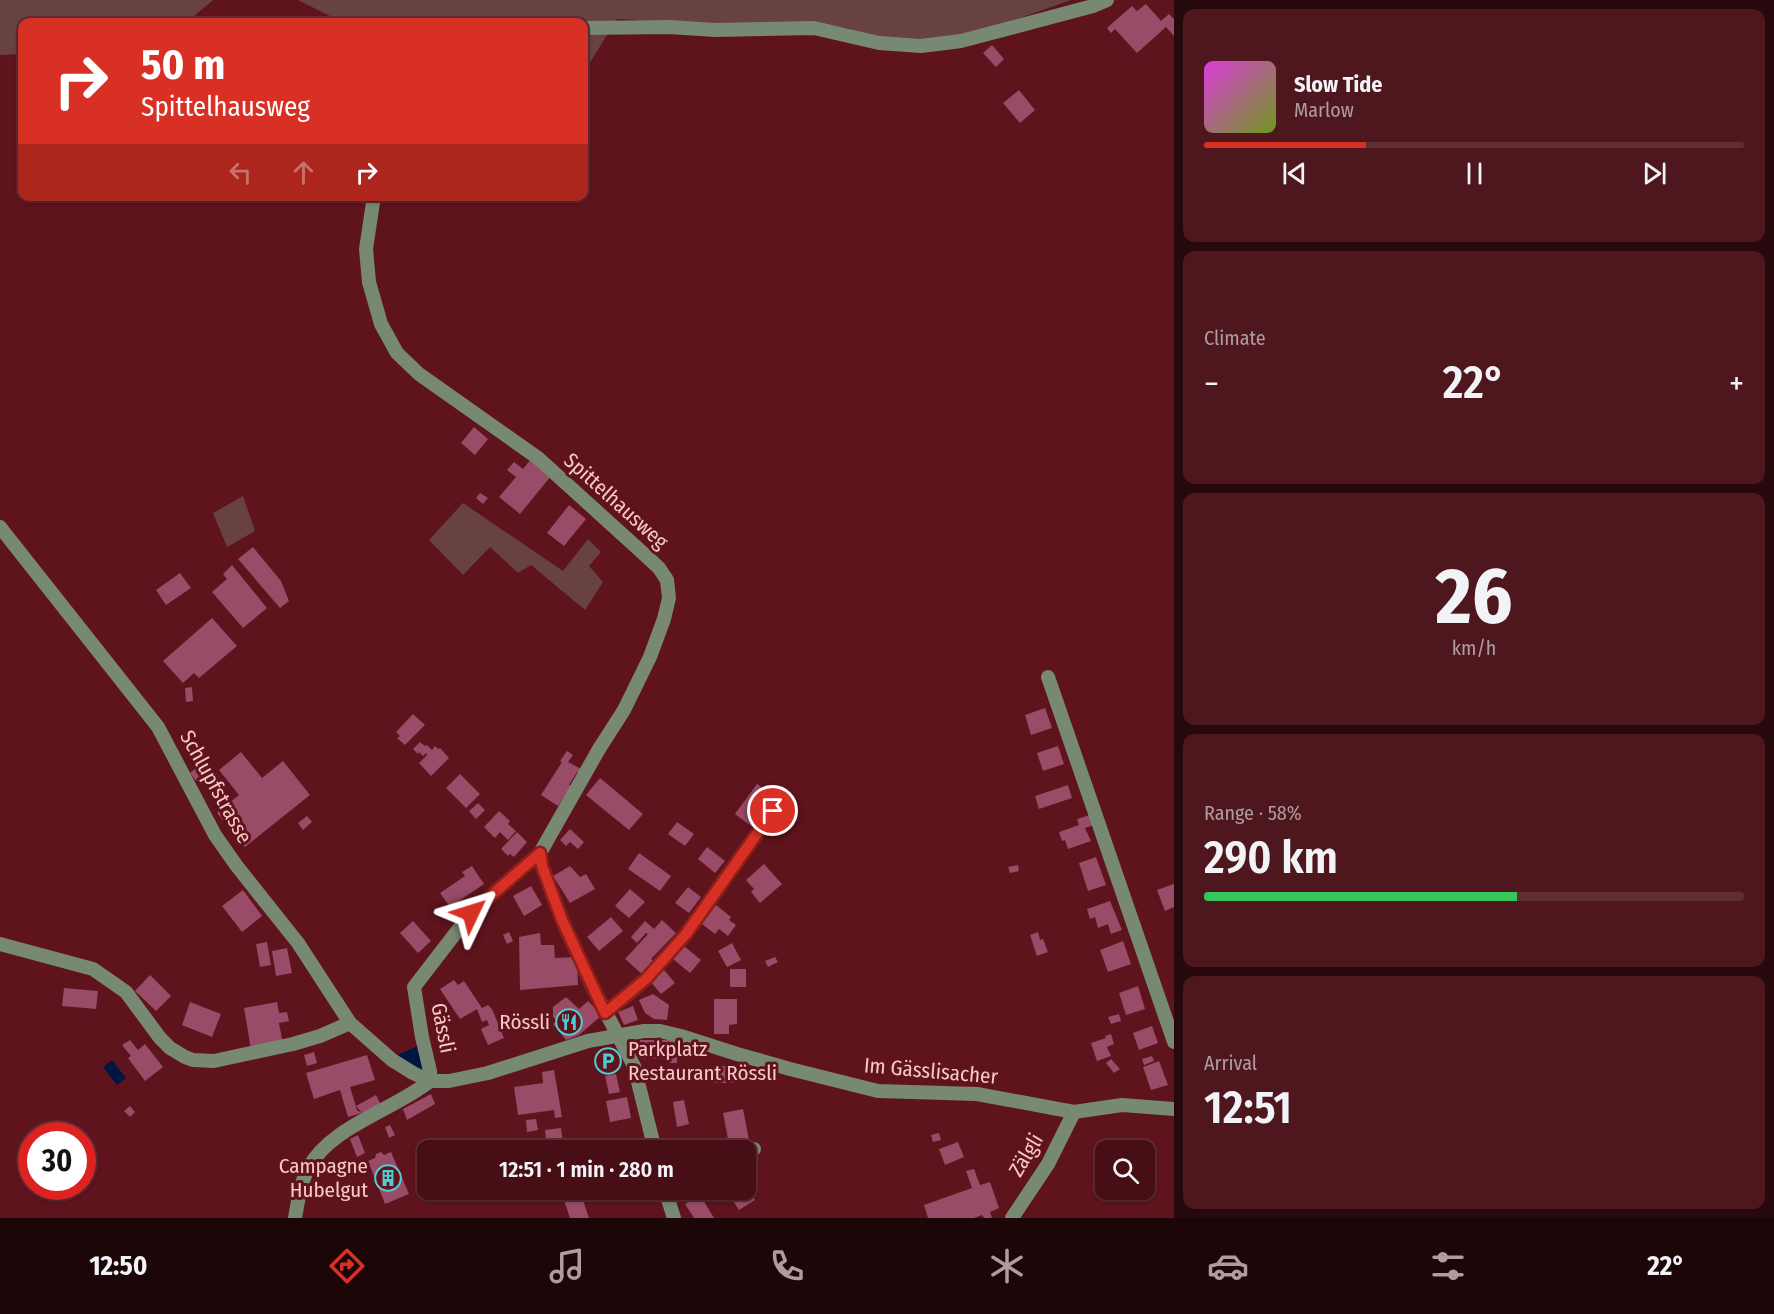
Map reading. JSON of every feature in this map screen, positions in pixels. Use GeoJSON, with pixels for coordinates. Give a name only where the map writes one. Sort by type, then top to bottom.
{"type":"FeatureCollection","features":[{"type":"Feature","properties":{"kind":"street"},"geometry":{"type":"LineString","coordinates":[[588,28],[669,27],[715,30],[814,28],[879,43],[921,46],[967,39],[1093,6],[1107,0]]}},
{"type":"Feature","properties":{"kind":"street","name":"Spittelhausweg"},"geometry":{"type":"LineString","coordinates":[[373,201],[366,249],[369,282],[381,324],[397,354],[419,374],[537,458],[659,568],[667,580],[668,606],[650,657],[624,710],[587,769],[540,853]]}},
{"type":"Feature","properties":{"kind":"street","name":"Schlupfstrasse"},"geometry":{"type":"LineString","coordinates":[[0,527],[158,727],[215,835],[298,943],[350,1023],[392,1060],[430,1081]]}},
{"type":"Feature","properties":{"kind":"street"},"geometry":{"type":"LineString","coordinates":[[1048,677],[1174,1042]]}},
{"type":"Feature","properties":{"kind":"street"},"geometry":{"type":"LineString","coordinates":[[605,1013],[646,979],[686,934],[773,811]]}},
{"type":"Feature","properties":{"kind":"street"},"geometry":{"type":"LineString","coordinates":[[540,853],[542,866],[562,920],[605,1013],[634,1066],[652,1140]]}},
{"type":"Feature","properties":{"kind":"street","name":"Gässli"},"geometry":{"type":"LineString","coordinates":[[430,1081],[414,987],[471,913],[540,853]]}},
{"type":"Feature","properties":{"kind":"street"},"geometry":{"type":"LineString","coordinates":[[0,944],[93,969],[126,992],[170,1048],[193,1060],[214,1061],[293,1044],[320,1036],[350,1023]]}},
{"type":"Feature","properties":{"kind":"street","name":"Im Gässlisacher"},"geometry":{"type":"LineString","coordinates":[[430,1081],[449,1081],[488,1073],[588,1041],[644,1031],[660,1031],[790,1070],[878,1091],[977,1094],[1074,1112],[1122,1105],[1174,1109]]}},
{"type":"Feature","properties":{"kind":"street"},"geometry":{"type":"LineString","coordinates":[[295,1218],[306,1174],[311,1163],[327,1144],[430,1081]]}},
{"type":"Feature","properties":{"kind":"street","name":"Zälgli"},"geometry":{"type":"LineString","coordinates":[[1012,1218],[1048,1164],[1074,1112]]}},
{"type":"Feature","properties":{"kind":"street"},"geometry":{"type":"LineString","coordinates":[[668,1200],[674,1218]]}},
{"type":"Feature","properties":{"kind":"shaded area"},"geometry":{"type":"Polygon","coordinates":[[[0,0],[213,0],[192,18],[18,18],[18,54],[0,55],[0,0]]]}},
{"type":"Feature","properties":{"kind":"shaded area"},"geometry":{"type":"Polygon","coordinates":[[[298,0],[1071,0],[989,29],[934,43],[889,41],[847,28],[811,23],[728,24],[617,19],[588,66],[588,18],[334,18],[298,0]]]}},
{"type":"Feature","properties":{"kind":"shaded area"},"geometry":{"type":"Polygon","coordinates":[[[243,496],[255,531],[227,547],[213,513],[243,496]]]}},
{"type":"Feature","properties":{"kind":"shaded area"},"geometry":{"type":"Polygon","coordinates":[[[463,503],[563,571],[588,539],[601,552],[589,566],[603,582],[585,610],[531,565],[518,573],[490,547],[463,575],[429,540],[463,503]]]}},
{"type":"Feature","properties":{"kind":"water"},"geometry":{"type":"Polygon","coordinates":[[[423,1044],[425,1056],[422,1070],[397,1057],[397,1055],[423,1044]]]}},
{"type":"Feature","properties":{"kind":"water"},"geometry":{"type":"Polygon","coordinates":[[[112,1060],[126,1078],[117,1085],[103,1067],[112,1060]]]}},
{"type":"Feature","properties":{"kind":"building"},"geometry":{"type":"Polygon","coordinates":[[[1146,4],[1161,21],[1169,14],[1174,19],[1174,36],[1166,27],[1137,53],[1115,29],[1111,33],[1107,28],[1132,6],[1137,11],[1146,4]]]}},
{"type":"Feature","properties":{"kind":"building"},"geometry":{"type":"Polygon","coordinates":[[[992,45],[1004,59],[996,67],[983,53],[992,45]]]}},
{"type":"Feature","properties":{"kind":"building"},"geometry":{"type":"Polygon","coordinates":[[[1019,90],[1035,110],[1020,123],[1003,103],[1019,90]]]}},
{"type":"Feature","properties":{"kind":"building"},"geometry":{"type":"Polygon","coordinates":[[[474,427],[488,439],[475,455],[461,443],[474,427]]]}},
{"type":"Feature","properties":{"kind":"building"},"geometry":{"type":"Polygon","coordinates":[[[531,459],[551,476],[520,514],[499,497],[516,477],[507,470],[514,462],[523,469],[531,459]]]}},
{"type":"Feature","properties":{"kind":"building"},"geometry":{"type":"Polygon","coordinates":[[[480,493],[488,498],[483,504],[476,498],[480,493]]]}},
{"type":"Feature","properties":{"kind":"building"},"geometry":{"type":"Polygon","coordinates":[[[569,505],[586,519],[564,546],[547,533],[569,505]]]}},
{"type":"Feature","properties":{"kind":"building"},"geometry":{"type":"Polygon","coordinates":[[[253,547],[281,581],[289,601],[280,608],[238,559],[253,547]]]}},
{"type":"Feature","properties":{"kind":"building"},"geometry":{"type":"Polygon","coordinates":[[[232,565],[267,608],[243,628],[212,592],[227,579],[223,574],[232,565]]]}},
{"type":"Feature","properties":{"kind":"building"},"geometry":{"type":"Polygon","coordinates":[[[180,573],[191,588],[166,605],[156,590],[180,573]]]}},
{"type":"Feature","properties":{"kind":"building"},"geometry":{"type":"Polygon","coordinates":[[[212,618],[237,646],[199,678],[194,673],[183,683],[163,661],[212,618]]]}},
{"type":"Feature","properties":{"kind":"building"},"geometry":{"type":"Polygon","coordinates":[[[192,687],[193,701],[186,702],[185,688],[192,687]]]}},
{"type":"Feature","properties":{"kind":"building"},"geometry":{"type":"Polygon","coordinates":[[[1045,708],[1052,728],[1031,735],[1025,715],[1045,708]]]}},
{"type":"Feature","properties":{"kind":"building"},"geometry":{"type":"Polygon","coordinates":[[[413,714],[425,725],[405,745],[397,738],[400,736],[396,732],[413,714]]]}},
{"type":"Feature","properties":{"kind":"building"},"geometry":{"type":"Polygon","coordinates":[[[420,742],[432,750],[435,746],[440,748],[449,758],[431,776],[419,763],[427,755],[426,753],[423,756],[413,749],[420,742]]]}},
{"type":"Feature","properties":{"kind":"building"},"geometry":{"type":"Polygon","coordinates":[[[1058,746],[1064,764],[1043,771],[1037,753],[1058,746]]]}},
{"type":"Feature","properties":{"kind":"building"},"geometry":{"type":"Polygon","coordinates":[[[567,751],[573,755],[568,762],[581,769],[577,772],[558,806],[541,795],[567,751]]]}},
{"type":"Feature","properties":{"kind":"building"},"geometry":{"type":"Polygon","coordinates":[[[241,752],[262,778],[283,761],[310,795],[245,847],[217,813],[239,795],[219,770],[241,752]]]}},
{"type":"Feature","properties":{"kind":"building"},"geometry":{"type":"Polygon","coordinates":[[[207,760],[214,769],[197,782],[190,773],[207,760]]]}},
{"type":"Feature","properties":{"kind":"building"},"geometry":{"type":"Polygon","coordinates":[[[460,774],[480,794],[466,808],[446,788],[460,774]]]}},
{"type":"Feature","properties":{"kind":"building"},"geometry":{"type":"Polygon","coordinates":[[[600,778],[643,814],[629,830],[586,795],[600,778]]]}},
{"type":"Feature","properties":{"kind":"building"},"geometry":{"type":"Polygon","coordinates":[[[757,784],[778,799],[755,829],[735,814],[757,784]]]}},
{"type":"Feature","properties":{"kind":"building"},"geometry":{"type":"Polygon","coordinates":[[[1068,785],[1072,798],[1039,809],[1035,796],[1068,785]]]}},
{"type":"Feature","properties":{"kind":"building"},"geometry":{"type":"Polygon","coordinates":[[[478,803],[485,810],[476,819],[469,811],[478,803]]]}},
{"type":"Feature","properties":{"kind":"building"},"geometry":{"type":"Polygon","coordinates":[[[499,811],[510,821],[508,824],[516,831],[508,840],[500,832],[495,838],[484,827],[499,811]]]}},
{"type":"Feature","properties":{"kind":"building"},"geometry":{"type":"Polygon","coordinates":[[[1090,815],[1094,825],[1085,828],[1091,841],[1068,849],[1059,832],[1079,825],[1077,819],[1090,815]]]}},
{"type":"Feature","properties":{"kind":"building"},"geometry":{"type":"Polygon","coordinates":[[[307,816],[312,822],[303,830],[298,823],[307,816]]]}},
{"type":"Feature","properties":{"kind":"building"},"geometry":{"type":"Polygon","coordinates":[[[677,822],[694,834],[685,846],[668,834],[677,822]]]}},
{"type":"Feature","properties":{"kind":"building"},"geometry":{"type":"Polygon","coordinates":[[[570,829],[584,842],[578,849],[570,842],[566,846],[560,840],[570,829]]]}},
{"type":"Feature","properties":{"kind":"building"},"geometry":{"type":"Polygon","coordinates":[[[517,832],[527,842],[514,857],[510,854],[508,856],[501,849],[517,832]]]}},
{"type":"Feature","properties":{"kind":"building"},"geometry":{"type":"Polygon","coordinates":[[[707,847],[725,861],[715,873],[698,859],[707,847]]]}},
{"type":"Feature","properties":{"kind":"building"},"geometry":{"type":"Polygon","coordinates":[[[639,853],[671,876],[660,891],[628,869],[639,853]]]}},
{"type":"Feature","properties":{"kind":"building"},"geometry":{"type":"Polygon","coordinates":[[[1096,857],[1106,885],[1088,891],[1079,863],[1096,857]]]}},
{"type":"Feature","properties":{"kind":"building"},"geometry":{"type":"Polygon","coordinates":[[[764,864],[782,884],[760,903],[751,892],[754,889],[746,880],[764,864]]]}},
{"type":"Feature","properties":{"kind":"building"},"geometry":{"type":"Polygon","coordinates":[[[1018,865],[1019,871],[1010,873],[1008,867],[1018,865]]]}},
{"type":"Feature","properties":{"kind":"building"},"geometry":{"type":"Polygon","coordinates":[[[472,866],[484,884],[450,907],[440,893],[465,876],[462,872],[472,866]]]}},
{"type":"Feature","properties":{"kind":"building"},"geometry":{"type":"Polygon","coordinates":[[[570,866],[580,877],[586,874],[595,889],[570,903],[553,876],[570,866]]]}},
{"type":"Feature","properties":{"kind":"building"},"geometry":{"type":"Polygon","coordinates":[[[1174,884],[1174,907],[1165,911],[1157,890],[1174,884]]]}},
{"type":"Feature","properties":{"kind":"building"},"geometry":{"type":"Polygon","coordinates":[[[531,886],[542,905],[524,916],[513,896],[531,886]]]}},
{"type":"Feature","properties":{"kind":"building"},"geometry":{"type":"Polygon","coordinates":[[[688,887],[701,897],[689,913],[675,903],[688,887]]]}},
{"type":"Feature","properties":{"kind":"building"},"geometry":{"type":"Polygon","coordinates":[[[630,889],[645,902],[629,918],[615,906],[630,889]]]}},
{"type":"Feature","properties":{"kind":"building"},"geometry":{"type":"Polygon","coordinates":[[[243,890],[262,916],[242,932],[222,906],[243,890]]]}},
{"type":"Feature","properties":{"kind":"building"},"geometry":{"type":"Polygon","coordinates":[[[1110,901],[1122,930],[1111,934],[1108,924],[1098,928],[1095,917],[1090,919],[1087,909],[1110,901]]]}},
{"type":"Feature","properties":{"kind":"building"},"geometry":{"type":"Polygon","coordinates":[[[716,905],[731,917],[729,920],[736,925],[728,936],[719,929],[715,934],[702,924],[716,905]]]}},
{"type":"Feature","properties":{"kind":"building"},"geometry":{"type":"Polygon","coordinates":[[[611,917],[623,931],[599,951],[587,937],[611,917]]]}},
{"type":"Feature","properties":{"kind":"building"},"geometry":{"type":"Polygon","coordinates":[[[662,920],[676,933],[651,959],[654,961],[642,974],[625,959],[648,934],[646,933],[637,943],[631,937],[645,921],[654,929],[662,920]]]}},
{"type":"Feature","properties":{"kind":"building"},"geometry":{"type":"Polygon","coordinates":[[[413,921],[431,941],[418,953],[400,933],[413,921]]]}},
{"type":"Feature","properties":{"kind":"building"},"geometry":{"type":"Polygon","coordinates":[[[509,932],[513,941],[507,944],[503,935],[509,932]]]}},
{"type":"Feature","properties":{"kind":"building"},"geometry":{"type":"Polygon","coordinates":[[[1038,932],[1048,952],[1037,956],[1030,935],[1038,932]]]}},
{"type":"Feature","properties":{"kind":"building"},"geometry":{"type":"Polygon","coordinates":[[[540,933],[541,945],[554,945],[555,958],[577,957],[578,985],[520,990],[519,937],[540,933]]]}},
{"type":"Feature","properties":{"kind":"building"},"geometry":{"type":"Polygon","coordinates":[[[1123,941],[1131,964],[1108,972],[1100,950],[1123,941]]]}},
{"type":"Feature","properties":{"kind":"building"},"geometry":{"type":"Polygon","coordinates":[[[267,942],[271,965],[260,967],[256,944],[267,942]]]}},
{"type":"Feature","properties":{"kind":"building"},"geometry":{"type":"Polygon","coordinates":[[[732,943],[741,960],[727,967],[718,951],[732,943]]]}},
{"type":"Feature","properties":{"kind":"building"},"geometry":{"type":"Polygon","coordinates":[[[684,946],[701,960],[690,973],[673,959],[684,946]]]}},
{"type":"Feature","properties":{"kind":"building"},"geometry":{"type":"Polygon","coordinates":[[[287,948],[292,973],[276,976],[272,951],[287,948]]]}},
{"type":"Feature","properties":{"kind":"building"},"geometry":{"type":"Polygon","coordinates":[[[775,957],[778,962],[768,967],[765,961],[775,957]]]}},
{"type":"Feature","properties":{"kind":"building"},"geometry":{"type":"Polygon","coordinates":[[[730,969],[746,969],[746,987],[730,987],[730,969]]]}},
{"type":"Feature","properties":{"kind":"building"},"geometry":{"type":"Polygon","coordinates":[[[664,970],[675,983],[661,994],[650,981],[664,970]]]}},
{"type":"Feature","properties":{"kind":"building"},"geometry":{"type":"Polygon","coordinates":[[[150,975],[171,996],[156,1011],[135,991],[150,975]]]}},
{"type":"Feature","properties":{"kind":"building"},"geometry":{"type":"Polygon","coordinates":[[[454,980],[458,985],[464,981],[482,1008],[488,1005],[492,1009],[504,1038],[488,1045],[481,1029],[489,1025],[487,1020],[482,1022],[477,1009],[460,1019],[440,989],[454,980]]]}},
{"type":"Feature","properties":{"kind":"building"},"geometry":{"type":"Polygon","coordinates":[[[1138,986],[1145,1009],[1126,1015],[1119,993],[1138,986]]]}},
{"type":"Feature","properties":{"kind":"building"},"geometry":{"type":"Polygon","coordinates":[[[64,988],[98,991],[96,1009],[62,1006],[64,988]]]}},
{"type":"Feature","properties":{"kind":"building"},"geometry":{"type":"Polygon","coordinates":[[[653,994],[669,1005],[667,1020],[654,1019],[645,1013],[639,1000],[653,994]]]}},
{"type":"Feature","properties":{"kind":"building"},"geometry":{"type":"Polygon","coordinates":[[[566,997],[579,1009],[588,1001],[602,1015],[579,1035],[566,1040],[553,1024],[557,1021],[553,1017],[553,1007],[566,997]]]}},
{"type":"Feature","properties":{"kind":"building"},"geometry":{"type":"Polygon","coordinates":[[[714,999],[737,999],[737,1024],[729,1025],[729,1034],[714,1034],[714,999]]]}},
{"type":"Feature","properties":{"kind":"building"},"geometry":{"type":"Polygon","coordinates":[[[190,1002],[221,1014],[212,1037],[182,1025],[190,1002]]]}},
{"type":"Feature","properties":{"kind":"building"},"geometry":{"type":"Polygon","coordinates":[[[277,1002],[279,1013],[287,1012],[289,1021],[279,1023],[283,1044],[251,1050],[244,1008],[277,1002]]]}},
{"type":"Feature","properties":{"kind":"building"},"geometry":{"type":"Polygon","coordinates":[[[633,1006],[638,1020],[624,1025],[618,1012],[633,1006]]]}},
{"type":"Feature","properties":{"kind":"building"},"geometry":{"type":"Polygon","coordinates":[[[1119,1014],[1121,1021],[1111,1024],[1108,1017],[1119,1014]]]}},
{"type":"Feature","properties":{"kind":"building"},"geometry":{"type":"Polygon","coordinates":[[[1152,1026],[1158,1043],[1139,1050],[1133,1033],[1152,1026]]]}},
{"type":"Feature","properties":{"kind":"building"},"geometry":{"type":"Polygon","coordinates":[[[1111,1034],[1114,1044],[1107,1047],[1111,1056],[1097,1061],[1091,1043],[1111,1034]]]}},
{"type":"Feature","properties":{"kind":"building"},"geometry":{"type":"Polygon","coordinates":[[[130,1040],[138,1050],[145,1044],[163,1067],[145,1081],[128,1058],[131,1056],[122,1045],[130,1040]]]}},
{"type":"Feature","properties":{"kind":"building"},"geometry":{"type":"Polygon","coordinates":[[[640,1040],[677,1040],[677,1063],[669,1063],[669,1059],[640,1059],[640,1040]]]}},
{"type":"Feature","properties":{"kind":"building"},"geometry":{"type":"Polygon","coordinates":[[[314,1052],[317,1063],[307,1066],[304,1055],[314,1052]]]}},
{"type":"Feature","properties":{"kind":"building"},"geometry":{"type":"Polygon","coordinates":[[[367,1055],[375,1080],[350,1087],[357,1110],[362,1113],[348,1117],[340,1090],[314,1099],[306,1073],[367,1055]]]}},
{"type":"Feature","properties":{"kind":"building"},"geometry":{"type":"Polygon","coordinates":[[[1152,1056],[1154,1061],[1144,1065],[1142,1059],[1152,1056]]]}},
{"type":"Feature","properties":{"kind":"building"},"geometry":{"type":"Polygon","coordinates":[[[1111,1059],[1120,1069],[1114,1073],[1106,1063],[1111,1059]]]}},
{"type":"Feature","properties":{"kind":"building"},"geometry":{"type":"Polygon","coordinates":[[[1159,1061],[1168,1085],[1151,1090],[1143,1067],[1159,1061]]]}},
{"type":"Feature","properties":{"kind":"building"},"geometry":{"type":"Polygon","coordinates":[[[715,1066],[738,1066],[738,1083],[715,1083],[715,1066]]]}},
{"type":"Feature","properties":{"kind":"building"},"geometry":{"type":"Polygon","coordinates":[[[554,1070],[562,1117],[555,1118],[554,1110],[518,1115],[514,1087],[543,1083],[542,1072],[554,1070]]]}},
{"type":"Feature","properties":{"kind":"building"},"geometry":{"type":"Polygon","coordinates":[[[616,1074],[620,1092],[609,1094],[605,1076],[616,1074]]]}},
{"type":"Feature","properties":{"kind":"building"},"geometry":{"type":"Polygon","coordinates":[[[431,1094],[435,1104],[407,1120],[403,1109],[431,1094]]]}},
{"type":"Feature","properties":{"kind":"building"},"geometry":{"type":"Polygon","coordinates":[[[376,1095],[381,1105],[364,1115],[356,1106],[376,1095]]]}},
{"type":"Feature","properties":{"kind":"building"},"geometry":{"type":"Polygon","coordinates":[[[627,1097],[631,1118],[610,1122],[606,1101],[627,1097]]]}},
{"type":"Feature","properties":{"kind":"building"},"geometry":{"type":"Polygon","coordinates":[[[684,1100],[689,1124],[677,1127],[673,1102],[684,1100]]]}},
{"type":"Feature","properties":{"kind":"building"},"geometry":{"type":"Polygon","coordinates":[[[130,1106],[135,1112],[130,1117],[124,1111],[130,1106]]]}},
{"type":"Feature","properties":{"kind":"building"},"geometry":{"type":"Polygon","coordinates":[[[743,1109],[749,1140],[728,1140],[723,1113],[743,1109]]]}},
{"type":"Feature","properties":{"kind":"building"},"geometry":{"type":"Polygon","coordinates":[[[536,1119],[538,1130],[527,1132],[526,1120],[536,1119]]]}},
{"type":"Feature","properties":{"kind":"building"},"geometry":{"type":"Polygon","coordinates":[[[390,1125],[395,1135],[389,1138],[385,1127],[390,1125]]]}},
{"type":"Feature","properties":{"kind":"building"},"geometry":{"type":"Polygon","coordinates":[[[561,1128],[563,1140],[546,1140],[545,1130],[561,1128]]]}},
{"type":"Feature","properties":{"kind":"building"},"geometry":{"type":"Polygon","coordinates":[[[939,1133],[941,1140],[933,1142],[931,1135],[939,1133]]]}},
{"type":"Feature","properties":{"kind":"building"},"geometry":{"type":"Polygon","coordinates":[[[358,1135],[365,1153],[357,1157],[350,1139],[358,1135]]]}},
{"type":"Feature","properties":{"kind":"building"},"geometry":{"type":"Polygon","coordinates":[[[958,1142],[964,1157],[945,1165],[939,1149],[958,1142]]]}},
{"type":"Feature","properties":{"kind":"building","name":"Campagne Hubelgut"},"geometry":{"type":"Polygon","coordinates":[[[381,1152],[384,1155],[391,1152],[409,1194],[385,1204],[368,1161],[381,1152]]]}},
{"type":"Feature","properties":{"kind":"building"},"geometry":{"type":"Polygon","coordinates":[[[974,1169],[980,1185],[990,1182],[999,1208],[990,1212],[992,1218],[984,1218],[982,1215],[974,1218],[928,1218],[924,1205],[972,1188],[966,1171],[974,1169]]]}},
{"type":"Feature","properties":{"kind":"building"},"geometry":{"type":"Polygon","coordinates":[[[564,1200],[583,1200],[589,1218],[570,1218],[564,1200]]]}},
{"type":"Feature","properties":{"kind":"building"},"geometry":{"type":"Polygon","coordinates":[[[692,1200],[703,1200],[714,1218],[694,1218],[685,1204],[692,1200]]]}},
{"type":"Feature","properties":{"kind":"building"},"geometry":{"type":"Polygon","coordinates":[[[732,1200],[755,1200],[739,1210],[732,1200]]]}},
{"type":"Feature","properties":{"kind":"place","name":"Rössli"},"geometry":{"type":"Point","coordinates":[569,1022]}},
{"type":"Feature","properties":{"kind":"place","name":"Parkplatz Restaurant Rössli"},"geometry":{"type":"Point","coordinates":[608,1061]}},
{"type":"Feature","properties":{"kind":"place","name":"Campagne Hubelgut"},"geometry":{"type":"Point","coordinates":[388,1178]}},
{"type":"Feature","properties":{"kind":"route"},"geometry":{"type":"LineString","coordinates":[[471,913],[540,853],[542,866],[562,920],[605,1013],[646,979],[686,934],[773,811]]}}]}
